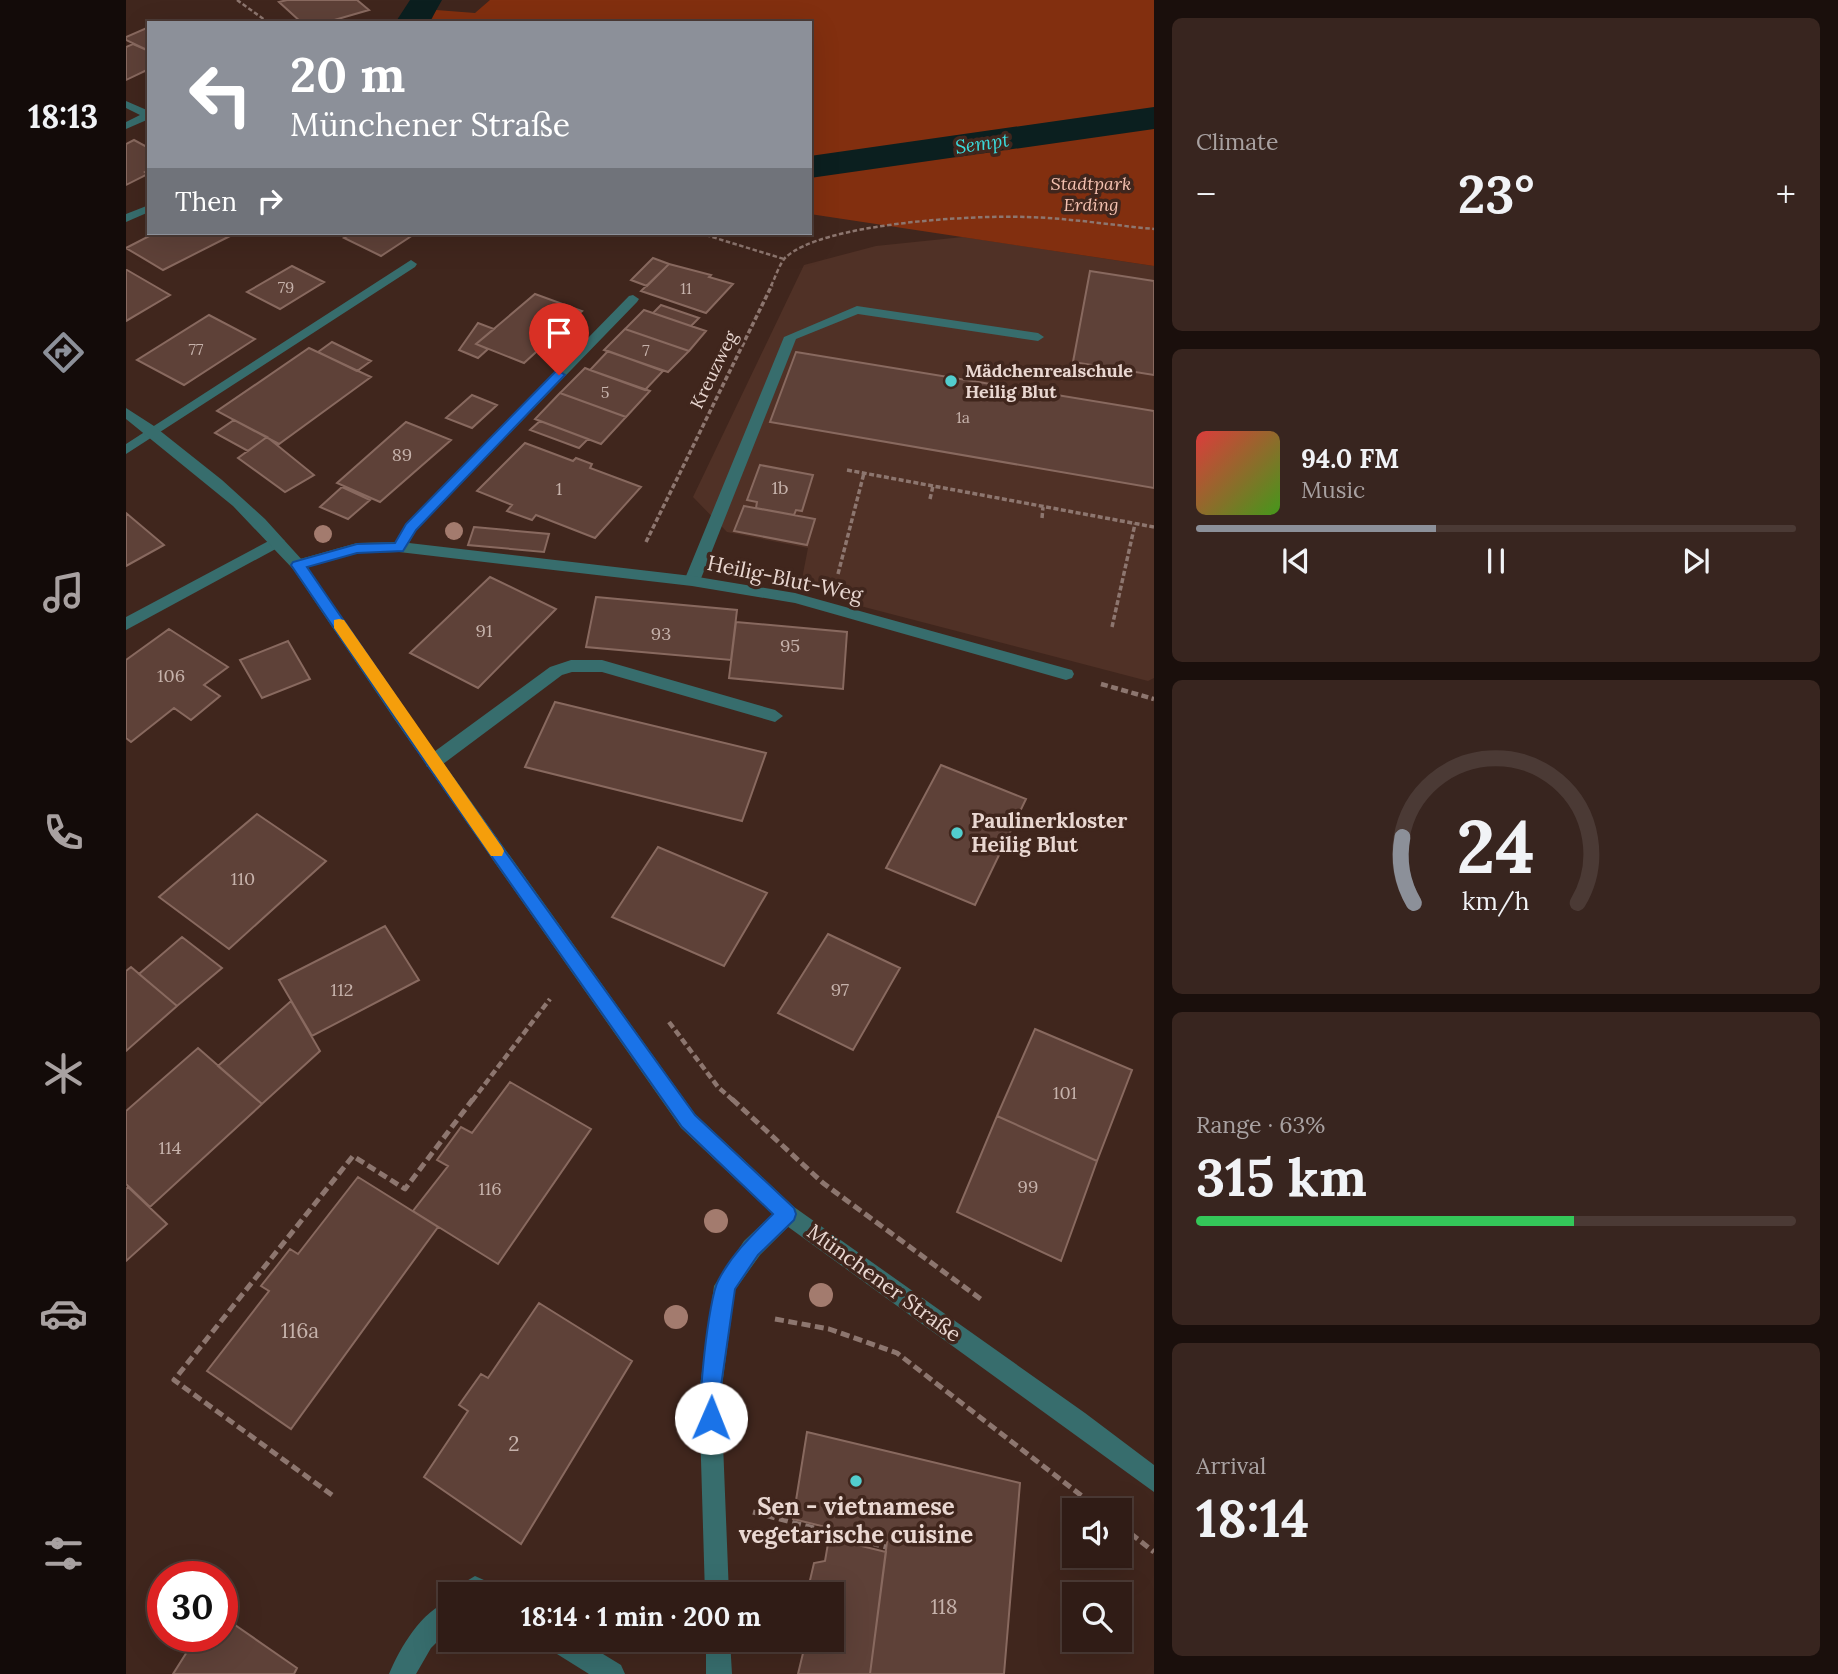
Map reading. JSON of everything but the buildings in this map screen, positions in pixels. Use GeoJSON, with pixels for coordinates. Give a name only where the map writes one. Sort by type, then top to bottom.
{"type":"FeatureCollection","features":[{"type":"Feature","properties":{"kind":"street"},"geometry":{"type":"LineString","coordinates":[[126,104],[147,114]]}},
{"type":"Feature","properties":{"kind":"street"},"geometry":{"type":"LineString","coordinates":[[126,126],[147,116]]}},
{"type":"Feature","properties":{"kind":"street"},"geometry":{"type":"LineString","coordinates":[[126,218],[147,209]]}},
{"type":"Feature","properties":{"kind":"street"},"geometry":{"type":"LineString","coordinates":[[126,450],[411,264]]}},
{"type":"Feature","properties":{"kind":"street"},"geometry":{"type":"LineString","coordinates":[[399,547],[411,527],[633,299]]}},
{"type":"Feature","properties":{"kind":"street"},"geometry":{"type":"LineString","coordinates":[[692,581],[790,337],[857,310],[1038,337]]}},
{"type":"Feature","properties":{"kind":"street","name":"Münchener Straße"},"geometry":{"type":"LineString","coordinates":[[126,412],[226,493],[278,541],[298,565],[433,762],[688,1121],[787,1214],[1154,1480]]}},
{"type":"Feature","properties":{"kind":"street"},"geometry":{"type":"LineString","coordinates":[[126,624],[278,541]]}},
{"type":"Feature","properties":{"kind":"street","name":"Heilig-Blut-Weg"},"geometry":{"type":"LineString","coordinates":[[298,565],[357,548],[399,547],[692,581],[794,598],[1066,674]]}},
{"type":"Feature","properties":{"kind":"street"},"geometry":{"type":"LineString","coordinates":[[433,762],[556,670],[571,666],[602,666],[775,716]]}},
{"type":"Feature","properties":{"kind":"street"},"geometry":{"type":"LineString","coordinates":[[716,1582],[710,1393],[725,1286],[752,1248],[787,1214]]}},
{"type":"Feature","properties":{"kind":"street"},"geometry":{"type":"LineString","coordinates":[[402,1674],[422,1639],[438,1624]]}},
{"type":"Feature","properties":{"kind":"street"},"geometry":{"type":"LineString","coordinates":[[577,1652],[612,1674]]}},
{"type":"Feature","properties":{"kind":"street"},"geometry":{"type":"LineString","coordinates":[[718,1652],[719,1674]]}},
{"type":"Feature","properties":{"kind":"path"},"geometry":{"type":"LineString","coordinates":[[236,0],[265,21]]}},
{"type":"Feature","properties":{"kind":"path"},"geometry":{"type":"LineString","coordinates":[[706,235],[784,259],[806,244],[840,233],[920,222],[1025,217],[1154,229]]}},
{"type":"Feature","properties":{"kind":"path","name":"Kreuzweg"},"geometry":{"type":"LineString","coordinates":[[630,574],[784,259]]}},
{"type":"Feature","properties":{"kind":"path"},"geometry":{"type":"LineString","coordinates":[[847,470],[1154,527]]}},
{"type":"Feature","properties":{"kind":"path"},"geometry":{"type":"LineString","coordinates":[[836,579],[864,473]]}},
{"type":"Feature","properties":{"kind":"path"},"geometry":{"type":"LineString","coordinates":[[930,499],[933,486]]}},
{"type":"Feature","properties":{"kind":"path"},"geometry":{"type":"LineString","coordinates":[[1042,519],[1043,507]]}},
{"type":"Feature","properties":{"kind":"path"},"geometry":{"type":"LineString","coordinates":[[1112,626],[1135,524]]}},
{"type":"Feature","properties":{"kind":"path"},"geometry":{"type":"LineString","coordinates":[[1066,674],[1154,699]]}},
{"type":"Feature","properties":{"kind":"path"},"geometry":{"type":"LineString","coordinates":[[332,1495],[174,1380],[353,1156],[405,1189],[550,999]]}},
{"type":"Feature","properties":{"kind":"path"},"geometry":{"type":"LineString","coordinates":[[668,1020],[718,1087],[823,1183],[988,1304]]}},
{"type":"Feature","properties":{"kind":"path"},"geometry":{"type":"LineString","coordinates":[[775,1320],[829,1328],[897,1353],[1084,1498]]}},
{"type":"Feature","properties":{"kind":"path"},"geometry":{"type":"LineString","coordinates":[[739,1508],[886,1547]]}},
{"type":"Feature","properties":{"kind":"path"},"geometry":{"type":"LineString","coordinates":[[1132,1535],[1154,1552]]}},
{"type":"Feature","properties":{"kind":"shaded area","name":"Mädchenrealschule Heilig Blut"},"geometry":{"type":"Polygon","coordinates":[[[963,237],[1154,266],[1154,678],[1148,681],[845,602],[802,579],[808,548],[727,532],[693,497],[804,265],[876,246],[963,237]]]}},
{"type":"Feature","properties":{"kind":"green space","name":"Stadtpark Erding"},"geometry":{"type":"Polygon","coordinates":[[[490,0],[1154,0],[1154,266],[812,214],[812,21],[431,21],[436,10],[475,13],[490,0]]]}},
{"type":"Feature","properties":{"kind":"waterway","name":"Sempt"},"geometry":{"type":"LineString","coordinates":[[413,21],[426,0]]}},
{"type":"Feature","properties":{"kind":"waterway","name":"Sempt"},"geometry":{"type":"LineString","coordinates":[[812,167],[1154,118]]}},
{"type":"Feature","properties":{"kind":"slow traffic"},"geometry":{"type":"LineString","coordinates":[[339,624],[496,851]]}},
{"type":"Feature","properties":{"kind":"place","name":"Mädchenrealschule Heilig Blut"},"geometry":{"type":"Point","coordinates":[951,381]}},
{"type":"Feature","properties":{"kind":"place","name":"Paulinerkloster Heilig Blut"},"geometry":{"type":"Point","coordinates":[957,833]}},
{"type":"Feature","properties":{"kind":"place","name":"Sen - vietnamese vegetarische cuisine"},"geometry":{"type":"Point","coordinates":[856,1481]}},
{"type":"Feature","properties":{"kind":"route"},"geometry":{"type":"LineString","coordinates":[[559,375],[411,527],[399,547],[357,548],[298,565],[433,762],[688,1121],[787,1214],[752,1248],[725,1286],[710,1393],[711,1418]]}}]}
